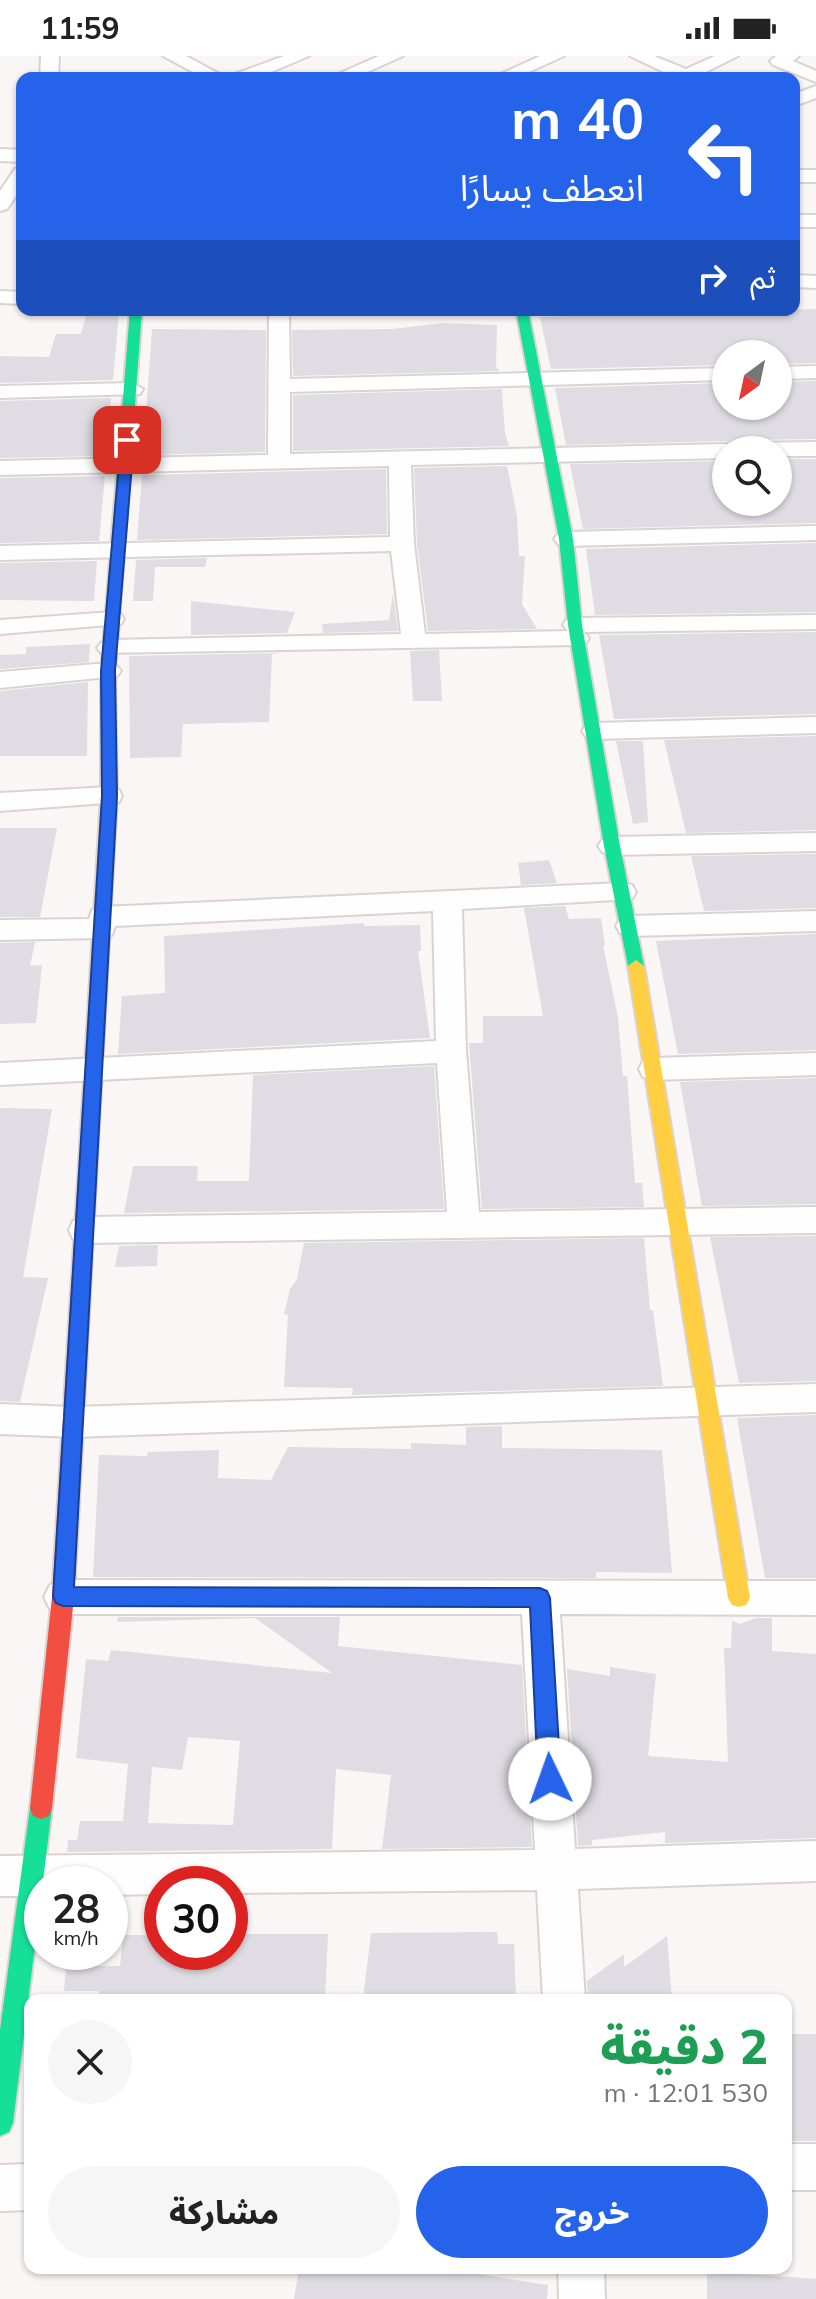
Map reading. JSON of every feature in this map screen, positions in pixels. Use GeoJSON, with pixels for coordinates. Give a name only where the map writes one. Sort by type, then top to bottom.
{"type":"FeatureCollection","features":[{"type":"Feature","properties":{"kind":"street"},"geometry":{"type":"LineString","coordinates":[[257,72],[299,56]]}},
{"type":"Feature","properties":{"kind":"street"},"geometry":{"type":"LineString","coordinates":[[353,72],[394,56]]}},
{"type":"Feature","properties":{"kind":"street"},"geometry":{"type":"LineString","coordinates":[[516,72],[555,56]]}},
{"type":"Feature","properties":{"kind":"street"},"geometry":{"type":"LineString","coordinates":[[639,56],[674,72]]}},
{"type":"Feature","properties":{"kind":"street"},"geometry":{"type":"LineString","coordinates":[[692,72],[729,56],[754,64],[784,59],[816,77]]}},
{"type":"Feature","properties":{"kind":"street"},"geometry":{"type":"LineString","coordinates":[[181,57],[207,72]]}},
{"type":"Feature","properties":{"kind":"street"},"geometry":{"type":"LineString","coordinates":[[800,108],[816,91]]}},
{"type":"Feature","properties":{"kind":"street"},"geometry":{"type":"LineString","coordinates":[[0,205],[16,182]]}},
{"type":"Feature","properties":{"kind":"street"},"geometry":{"type":"LineString","coordinates":[[0,2123],[17,1876],[63,1597],[109,796],[109,660],[136,316]]}},
{"type":"Feature","properties":{"kind":"street"},"geometry":{"type":"LineString","coordinates":[[279,316],[279,463]]}},
{"type":"Feature","properties":{"kind":"street"},"geometry":{"type":"LineString","coordinates":[[523,316],[566,539],[576,631],[612,846],[630,926],[739,1598]]}},
{"type":"Feature","properties":{"kind":"street"},"geometry":{"type":"LineString","coordinates":[[792,373],[816,372]]}},
{"type":"Feature","properties":{"kind":"street"},"geometry":{"type":"LineString","coordinates":[[280,386],[712,374]]}},
{"type":"Feature","properties":{"kind":"street"},"geometry":{"type":"LineString","coordinates":[[0,392],[132,389]]}},
{"type":"Feature","properties":{"kind":"street"},"geometry":{"type":"LineString","coordinates":[[792,449],[816,449]]}},
{"type":"Feature","properties":{"kind":"street"},"geometry":{"type":"LineString","coordinates":[[0,468],[712,451]]}},
{"type":"Feature","properties":{"kind":"street"},"geometry":{"type":"LineString","coordinates":[[400,460],[402,544],[414,643]]}},
{"type":"Feature","properties":{"kind":"street"},"geometry":{"type":"LineString","coordinates":[[566,539],[816,533]]}},
{"type":"Feature","properties":{"kind":"street"},"geometry":{"type":"LineString","coordinates":[[0,553],[402,544]]}},
{"type":"Feature","properties":{"kind":"street"},"geometry":{"type":"LineString","coordinates":[[0,627],[112,619]]}},
{"type":"Feature","properties":{"kind":"street"},"geometry":{"type":"LineString","coordinates":[[0,680],[109,660],[576,631],[816,622]]}},
{"type":"Feature","properties":{"kind":"street"},"geometry":{"type":"LineString","coordinates":[[595,731],[816,725]]}},
{"type":"Feature","properties":{"kind":"street"},"geometry":{"type":"LineString","coordinates":[[0,802],[109,796]]}},
{"type":"Feature","properties":{"kind":"street"},"geometry":{"type":"LineString","coordinates":[[612,846],[816,842]]}},
{"type":"Feature","properties":{"kind":"street"},"geometry":{"type":"LineString","coordinates":[[0,930],[447,899],[622,892]]}},
{"type":"Feature","properties":{"kind":"street"},"geometry":{"type":"LineString","coordinates":[[447,899],[451,1051],[464,1225]]}},
{"type":"Feature","properties":{"kind":"street"},"geometry":{"type":"LineString","coordinates":[[630,926],[816,921]]}},
{"type":"Feature","properties":{"kind":"street"},"geometry":{"type":"LineString","coordinates":[[0,1074],[451,1051]]}},
{"type":"Feature","properties":{"kind":"street"},"geometry":{"type":"LineString","coordinates":[[654,1069],[816,1064]]}},
{"type":"Feature","properties":{"kind":"street"},"geometry":{"type":"LineString","coordinates":[[85,1230],[816,1220]]}},
{"type":"Feature","properties":{"kind":"street"},"geometry":{"type":"LineString","coordinates":[[0,1419],[73,1422],[816,1398]]}},
{"type":"Feature","properties":{"kind":"street"},"geometry":{"type":"LineString","coordinates":[[63,1597],[816,1598]]}},
{"type":"Feature","properties":{"kind":"street"},"geometry":{"type":"LineString","coordinates":[[540,1598],[564,1994]]}},
{"type":"Feature","properties":{"kind":"street"},"geometry":{"type":"LineString","coordinates":[[17,1876],[555,1870],[816,1861]]}},
{"type":"Feature","properties":{"kind":"street"},"geometry":{"type":"LineString","coordinates":[[792,2167],[816,2167]]}},
{"type":"Feature","properties":{"kind":"street"},"geometry":{"type":"LineString","coordinates":[[0,2188],[24,2187]]}},
{"type":"Feature","properties":{"kind":"street"},"geometry":{"type":"LineString","coordinates":[[581,2274],[582,2299]]}},
{"type":"Feature","properties":{"kind":"building"},"geometry":{"type":"Polygon","coordinates":[[[800,309],[816,309],[816,363],[792,364],[792,340],[712,340],[712,365],[551,369],[540,317],[574,316],[800,316],[800,309]]]}},
{"type":"Feature","properties":{"kind":"building"},"geometry":{"type":"Polygon","coordinates":[[[86,316],[119,316],[113,380],[0,383],[0,356],[49,357],[56,334],[81,334],[86,316]]]}},
{"type":"Feature","properties":{"kind":"building"},"geometry":{"type":"Polygon","coordinates":[[[443,323],[497,325],[496,366],[499,371],[293,376],[292,330],[392,329],[443,323]]]}},
{"type":"Feature","properties":{"kind":"building"},"geometry":{"type":"Polygon","coordinates":[[[152,329],[266,330],[265,452],[143,455],[152,329]]]}},
{"type":"Feature","properties":{"kind":"building"},"geometry":{"type":"Polygon","coordinates":[[[816,381],[816,439],[712,436],[712,441],[566,445],[555,388],[712,383],[712,420],[792,420],[792,382],[816,381]]]}},
{"type":"Feature","properties":{"kind":"building"},"geometry":{"type":"Polygon","coordinates":[[[502,389],[505,434],[509,446],[293,451],[293,395],[502,389]]]}},
{"type":"Feature","properties":{"kind":"building"},"geometry":{"type":"Polygon","coordinates":[[[111,398],[106,456],[0,458],[0,401],[111,398]]]}},
{"type":"Feature","properties":{"kind":"building"},"geometry":{"type":"Polygon","coordinates":[[[792,459],[816,459],[816,523],[583,529],[570,464],[712,461],[712,516],[792,516],[792,459]]]}},
{"type":"Feature","properties":{"kind":"building"},"geometry":{"type":"Polygon","coordinates":[[[507,466],[517,516],[519,556],[525,556],[522,604],[537,629],[428,631],[417,544],[414,468],[507,466]]]}},
{"type":"Feature","properties":{"kind":"building"},"geometry":{"type":"Polygon","coordinates":[[[386,469],[387,534],[137,540],[142,475],[386,469]]]}},
{"type":"Feature","properties":{"kind":"building"},"geometry":{"type":"Polygon","coordinates":[[[105,476],[99,541],[0,543],[0,478],[105,476]]]}},
{"type":"Feature","properties":{"kind":"building"},"geometry":{"type":"Polygon","coordinates":[[[816,543],[816,612],[595,615],[586,549],[816,543]]]}},
{"type":"Feature","properties":{"kind":"building"},"geometry":{"type":"Polygon","coordinates":[[[207,558],[205,567],[155,567],[153,601],[133,601],[136,560],[207,558]]]}},
{"type":"Feature","properties":{"kind":"building"},"geometry":{"type":"Polygon","coordinates":[[[97,561],[94,601],[0,600],[0,563],[97,561]]]}},
{"type":"Feature","properties":{"kind":"building"},"geometry":{"type":"Polygon","coordinates":[[[393,593],[398,631],[323,633],[322,624],[389,620],[393,593]]]}},
{"type":"Feature","properties":{"kind":"building"},"geometry":{"type":"Polygon","coordinates":[[[191,601],[295,612],[287,633],[191,635],[191,601]]]}},
{"type":"Feature","properties":{"kind":"building"},"geometry":{"type":"Polygon","coordinates":[[[816,632],[816,714],[614,719],[599,635],[816,632]]]}},
{"type":"Feature","properties":{"kind":"building"},"geometry":{"type":"Polygon","coordinates":[[[90,644],[89,662],[0,669],[0,655],[26,654],[26,647],[90,644]]]}},
{"type":"Feature","properties":{"kind":"building"},"geometry":{"type":"Polygon","coordinates":[[[439,650],[442,701],[413,701],[410,651],[439,650]]]}},
{"type":"Feature","properties":{"kind":"building"},"geometry":{"type":"Polygon","coordinates":[[[280,653],[272,654],[269,722],[183,724],[181,757],[130,758],[129,656],[280,653]]]}},
{"type":"Feature","properties":{"kind":"building"},"geometry":{"type":"Polygon","coordinates":[[[88,682],[87,756],[0,756],[0,691],[88,682]]]}},
{"type":"Feature","properties":{"kind":"building"},"geometry":{"type":"Polygon","coordinates":[[[816,736],[816,830],[686,833],[664,740],[816,736]]]}},
{"type":"Feature","properties":{"kind":"building"},"geometry":{"type":"Polygon","coordinates":[[[616,741],[643,741],[648,822],[633,824],[616,741]]]}},
{"type":"Feature","properties":{"kind":"building"},"geometry":{"type":"Polygon","coordinates":[[[0,828],[57,828],[40,917],[0,917],[0,828]]]}},
{"type":"Feature","properties":{"kind":"building"},"geometry":{"type":"Polygon","coordinates":[[[816,854],[816,908],[704,911],[691,856],[816,854]]]}},
{"type":"Feature","properties":{"kind":"building"},"geometry":{"type":"Polygon","coordinates":[[[549,860],[557,883],[521,885],[518,863],[549,860]]]}},
{"type":"Feature","properties":{"kind":"building"},"geometry":{"type":"Polygon","coordinates":[[[565,906],[569,919],[601,918],[603,945],[618,1018],[623,1076],[627,1076],[635,1183],[642,1183],[644,1207],[482,1209],[469,1043],[483,1043],[483,1016],[543,1016],[524,908],[565,906]]]}},
{"type":"Feature","properties":{"kind":"building"},"geometry":{"type":"Polygon","coordinates":[[[364,923],[364,926],[420,925],[421,951],[418,951],[430,1038],[118,1054],[122,996],[165,993],[164,936],[364,923]]]}},
{"type":"Feature","properties":{"kind":"building"},"geometry":{"type":"Polygon","coordinates":[[[816,934],[816,1050],[678,1054],[656,941],[816,934]]]}},
{"type":"Feature","properties":{"kind":"building"},"geometry":{"type":"Polygon","coordinates":[[[35,942],[30,966],[42,965],[36,1023],[0,1024],[0,943],[35,942]]]}},
{"type":"Feature","properties":{"kind":"building"},"geometry":{"type":"Polygon","coordinates":[[[434,1066],[444,1209],[124,1213],[133,1166],[198,1166],[197,1181],[249,1181],[253,1075],[434,1066]]]}},
{"type":"Feature","properties":{"kind":"building"},"geometry":{"type":"Polygon","coordinates":[[[816,1078],[816,1204],[702,1206],[680,1082],[816,1078]]]}},
{"type":"Feature","properties":{"kind":"building"},"geometry":{"type":"Polygon","coordinates":[[[0,1108],[52,1109],[23,1277],[48,1278],[20,1402],[0,1401],[0,1108]]]}},
{"type":"Feature","properties":{"kind":"building"},"geometry":{"type":"Polygon","coordinates":[[[816,1236],[816,1381],[739,1383],[710,1237],[816,1236]]]}},
{"type":"Feature","properties":{"kind":"building"},"geometry":{"type":"Polygon","coordinates":[[[644,1238],[650,1310],[653,1310],[663,1386],[352,1395],[353,1388],[284,1387],[288,1315],[284,1314],[290,1289],[297,1279],[304,1243],[644,1238]]]}},
{"type":"Feature","properties":{"kind":"building"},"geometry":{"type":"Polygon","coordinates":[[[158,1245],[157,1266],[115,1267],[119,1246],[158,1245]]]}},
{"type":"Feature","properties":{"kind":"building"},"geometry":{"type":"Polygon","coordinates":[[[816,1415],[816,1578],[765,1578],[737,1418],[816,1415]]]}},
{"type":"Feature","properties":{"kind":"building"},"geometry":{"type":"Polygon","coordinates":[[[502,1426],[502,1448],[662,1450],[672,1573],[596,1572],[596,1578],[93,1577],[99,1455],[147,1456],[148,1452],[219,1450],[218,1478],[271,1480],[288,1447],[411,1449],[411,1443],[466,1445],[466,1427],[502,1426]]]}},
{"type":"Feature","properties":{"kind":"building"},"geometry":{"type":"Polygon","coordinates":[[[118,1617],[340,1617],[338,1646],[522,1665],[532,1847],[382,1849],[391,1775],[336,1769],[332,1849],[67,1852],[68,1840],[77,1840],[80,1821],[123,1821],[128,1764],[76,1758],[86,1659],[108,1661],[111,1650],[332,1673],[255,1618],[117,1622],[118,1617]],[[188,1737],[182,1770],[152,1767],[148,1823],[233,1825],[240,1741],[188,1737]]]}},
{"type":"Feature","properties":{"kind":"building"},"geometry":{"type":"Polygon","coordinates":[[[756,1618],[772,1618],[772,1651],[816,1654],[816,1838],[665,1843],[665,1832],[592,1840],[592,1845],[578,1846],[567,1669],[610,1676],[610,1667],[656,1674],[648,1756],[728,1762],[724,1648],[731,1648],[732,1621],[740,1624],[756,1618]]]}},
{"type":"Feature","properties":{"kind":"building"},"geometry":{"type":"Polygon","coordinates":[[[497,1932],[498,1944],[514,1944],[516,1994],[364,1994],[371,1933],[497,1932]]]}},
{"type":"Feature","properties":{"kind":"building"},"geometry":{"type":"Polygon","coordinates":[[[248,1934],[328,1934],[325,1994],[99,1994],[99,1991],[64,1991],[66,1970],[128,1970],[128,1935],[144,1935],[144,1970],[248,1970],[248,1934]]]}},
{"type":"Feature","properties":{"kind":"building"},"geometry":{"type":"Polygon","coordinates":[[[667,1936],[672,1994],[588,1994],[587,1981],[624,1954],[624,1967],[667,1936]]]}},
{"type":"Feature","properties":{"kind":"building"},"geometry":{"type":"Polygon","coordinates":[[[792,2034],[816,2034],[816,2141],[792,2141],[792,2034]]]}},
{"type":"Feature","properties":{"kind":"building"},"geometry":{"type":"Polygon","coordinates":[[[298,2274],[478,2274],[548,2285],[547,2299],[294,2299],[298,2274]]]}},
{"type":"Feature","properties":{"kind":"building"},"geometry":{"type":"Polygon","coordinates":[[[707,2274],[816,2279],[816,2299],[707,2299],[707,2274]]]}},
{"type":"Feature","properties":{"kind":"traffic: fast"},"geometry":{"type":"LineString","coordinates":[[108,674],[136,316]]}},
{"type":"Feature","properties":{"kind":"traffic: fast"},"geometry":{"type":"LineString","coordinates":[[523,316],[566,539],[575,625],[612,846],[636,966]]}},
{"type":"Feature","properties":{"kind":"traffic: fast"},"geometry":{"type":"LineString","coordinates":[[0,2123],[41,1808]]}},
{"type":"Feature","properties":{"kind":"traffic: slow"},"geometry":{"type":"LineString","coordinates":[[87,1179],[109,796],[108,674]]}},
{"type":"Feature","properties":{"kind":"traffic: slow"},"geometry":{"type":"LineString","coordinates":[[636,966],[739,1598]]}},
{"type":"Feature","properties":{"kind":"traffic: jam"},"geometry":{"type":"LineString","coordinates":[[41,1808],[63,1597],[87,1179]]}},
{"type":"Feature","properties":{"kind":"route"},"geometry":{"type":"LineString","coordinates":[[127,440],[108,671],[109,796],[63,1597],[540,1598],[550,1779]]}}]}
